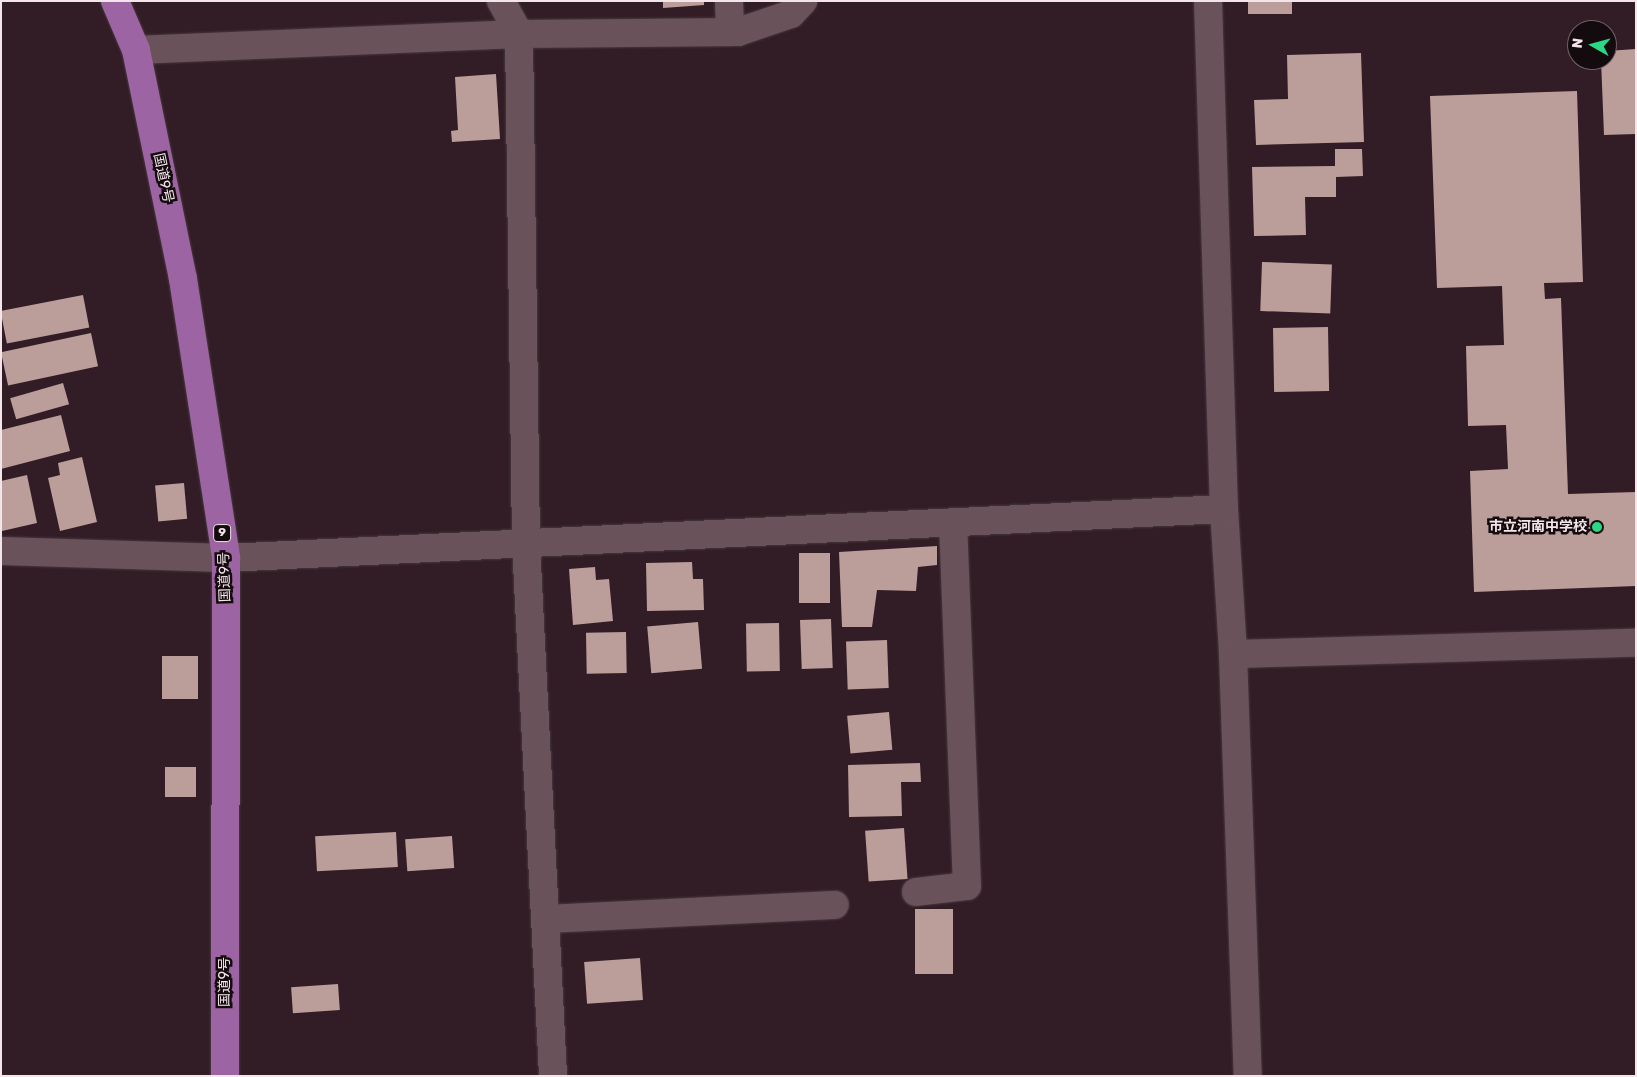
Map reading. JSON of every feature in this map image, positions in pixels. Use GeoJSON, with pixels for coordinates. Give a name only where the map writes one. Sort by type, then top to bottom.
{"type":"FeatureCollection","features":[{"type":"Feature","properties":{"kind":"highway","name":"国道9号"},"geometry":{"type":"LineString","coordinates":[[115,1],[136,50],[183,279],[226,558],[225,1076]]}},
{"type":"Feature","properties":{"kind":"street"},"geometry":{"type":"LineString","coordinates":[[501,1],[519,34],[526,544],[553,1076]]}},
{"type":"Feature","properties":{"kind":"street"},"geometry":{"type":"LineString","coordinates":[[729,1],[730,32]]}},
{"type":"Feature","properties":{"kind":"street"},"geometry":{"type":"LineString","coordinates":[[136,50],[519,34],[738,32],[791,14],[803,1]]}},
{"type":"Feature","properties":{"kind":"street"},"geometry":{"type":"LineString","coordinates":[[1208,1],[1224,509],[1233,654],[1248,1076]]}},
{"type":"Feature","properties":{"kind":"street"},"geometry":{"type":"LineString","coordinates":[[1,551],[226,558],[1224,509]]}},
{"type":"Feature","properties":{"kind":"street"},"geometry":{"type":"LineString","coordinates":[[916,892],[967,886],[953,522]]}},
{"type":"Feature","properties":{"kind":"street"},"geometry":{"type":"LineString","coordinates":[[1233,654],[1636,643]]}},
{"type":"Feature","properties":{"kind":"street"},"geometry":{"type":"LineString","coordinates":[[545,919],[835,905]]}},
{"type":"Feature","properties":{"kind":"building"},"geometry":{"type":"Polygon","coordinates":[[[663,1],[704,1],[704,5],[663,8],[663,1]]]}},
{"type":"Feature","properties":{"kind":"building"},"geometry":{"type":"Polygon","coordinates":[[[1248,1],[1292,1],[1292,14],[1248,14],[1248,1]]]}},
{"type":"Feature","properties":{"kind":"building"},"geometry":{"type":"Polygon","coordinates":[[[1636,49],[1636,134],[1604,135],[1601,70],[1617,70],[1617,50],[1636,49]]]}},
{"type":"Feature","properties":{"kind":"building"},"geometry":{"type":"Polygon","coordinates":[[[1361,53],[1364,142],[1256,145],[1254,100],[1288,99],[1287,55],[1361,53]]]}},
{"type":"Feature","properties":{"kind":"building"},"geometry":{"type":"Polygon","coordinates":[[[496,74],[500,139],[452,142],[451,131],[458,130],[455,77],[496,74]]]}},
{"type":"Feature","properties":{"kind":"building"},"geometry":{"type":"Polygon","coordinates":[[[1577,91],[1583,282],[1544,283],[1545,299],[1561,298],[1568,494],[1636,492],[1636,586],[1474,592],[1470,471],[1508,469],[1506,425],[1468,426],[1466,346],[1504,345],[1502,286],[1437,288],[1430,96],[1577,91]]]}},
{"type":"Feature","properties":{"kind":"building"},"geometry":{"type":"Polygon","coordinates":[[[1335,149],[1362,149],[1363,176],[1336,177],[1336,197],[1305,197],[1306,235],[1254,236],[1252,167],[1335,166],[1335,149]]]}},
{"type":"Feature","properties":{"kind":"building"},"geometry":{"type":"Polygon","coordinates":[[[1262,262],[1332,264],[1330,313],[1260,311],[1262,262]]]}},
{"type":"Feature","properties":{"kind":"building"},"geometry":{"type":"Polygon","coordinates":[[[83,295],[89,327],[7,343],[1,311],[83,295]]]}},
{"type":"Feature","properties":{"kind":"building"},"geometry":{"type":"Polygon","coordinates":[[[1328,327],[1329,391],[1274,392],[1273,328],[1328,327]]]}},
{"type":"Feature","properties":{"kind":"building"},"geometry":{"type":"Polygon","coordinates":[[[91,333],[98,366],[8,385],[1,352],[91,333]]]}},
{"type":"Feature","properties":{"kind":"building"},"geometry":{"type":"Polygon","coordinates":[[[63,383],[69,404],[16,419],[10,398],[63,383]]]}},
{"type":"Feature","properties":{"kind":"building"},"geometry":{"type":"Polygon","coordinates":[[[61,415],[70,451],[1,469],[1,430],[61,415]]]}},
{"type":"Feature","properties":{"kind":"building"},"geometry":{"type":"Polygon","coordinates":[[[82,457],[97,522],[60,531],[48,478],[60,475],[58,463],[82,457]]]}},
{"type":"Feature","properties":{"kind":"building"},"geometry":{"type":"Polygon","coordinates":[[[27,475],[37,523],[2,531],[1,481],[27,475]]]}},
{"type":"Feature","properties":{"kind":"building"},"geometry":{"type":"Polygon","coordinates":[[[184,483],[187,519],[158,521],[155,486],[184,483]]]}},
{"type":"Feature","properties":{"kind":"building"},"geometry":{"type":"Polygon","coordinates":[[[937,546],[937,565],[918,567],[916,591],[877,590],[872,627],[842,627],[839,552],[937,546]]]}},
{"type":"Feature","properties":{"kind":"building"},"geometry":{"type":"Polygon","coordinates":[[[799,553],[830,553],[830,603],[799,603],[799,553]]]}},
{"type":"Feature","properties":{"kind":"building"},"geometry":{"type":"Polygon","coordinates":[[[692,562],[693,579],[703,579],[704,610],[647,611],[646,563],[692,562]]]}},
{"type":"Feature","properties":{"kind":"building"},"geometry":{"type":"Polygon","coordinates":[[[595,567],[596,580],[609,579],[613,621],[573,625],[569,569],[595,567]]]}},
{"type":"Feature","properties":{"kind":"building"},"geometry":{"type":"Polygon","coordinates":[[[831,619],[833,668],[802,669],[800,620],[831,619]]]}},
{"type":"Feature","properties":{"kind":"building"},"geometry":{"type":"Polygon","coordinates":[[[698,622],[702,669],[651,673],[647,626],[698,622]]]}},
{"type":"Feature","properties":{"kind":"building"},"geometry":{"type":"Polygon","coordinates":[[[779,623],[780,671],[747,672],[746,624],[779,623]]]}},
{"type":"Feature","properties":{"kind":"building"},"geometry":{"type":"Polygon","coordinates":[[[626,632],[627,673],[587,674],[586,633],[626,632]]]}},
{"type":"Feature","properties":{"kind":"building"},"geometry":{"type":"Polygon","coordinates":[[[887,640],[889,688],[848,689],[846,641],[887,640]]]}},
{"type":"Feature","properties":{"kind":"building"},"geometry":{"type":"Polygon","coordinates":[[[162,656],[198,656],[198,699],[162,699],[162,656]]]}},
{"type":"Feature","properties":{"kind":"building"},"geometry":{"type":"Polygon","coordinates":[[[889,712],[892,750],[850,754],[847,716],[889,712]]]}},
{"type":"Feature","properties":{"kind":"building"},"geometry":{"type":"Polygon","coordinates":[[[920,763],[921,782],[901,782],[902,816],[849,817],[848,765],[920,763]]]}},
{"type":"Feature","properties":{"kind":"building"},"geometry":{"type":"Polygon","coordinates":[[[165,767],[196,767],[196,797],[165,797],[165,767]]]}},
{"type":"Feature","properties":{"kind":"building"},"geometry":{"type":"Polygon","coordinates":[[[904,828],[908,879],[869,882],[865,831],[904,828]]]}},
{"type":"Feature","properties":{"kind":"building"},"geometry":{"type":"Polygon","coordinates":[[[396,832],[398,867],[317,871],[315,836],[396,832]]]}},
{"type":"Feature","properties":{"kind":"building"},"geometry":{"type":"Polygon","coordinates":[[[452,836],[454,868],[407,871],[405,839],[452,836]]]}},
{"type":"Feature","properties":{"kind":"building"},"geometry":{"type":"Polygon","coordinates":[[[915,909],[953,909],[953,974],[915,974],[915,909]]]}},
{"type":"Feature","properties":{"kind":"building"},"geometry":{"type":"Polygon","coordinates":[[[640,958],[643,1000],[587,1004],[584,962],[640,958]]]}},
{"type":"Feature","properties":{"kind":"building"},"geometry":{"type":"Polygon","coordinates":[[[338,984],[340,1010],[293,1013],[291,987],[338,984]]]}},
{"type":"Feature","properties":{"kind":"place","name":"市立河南中学校"},"geometry":{"type":"Point","coordinates":[1597,527]}}]}
